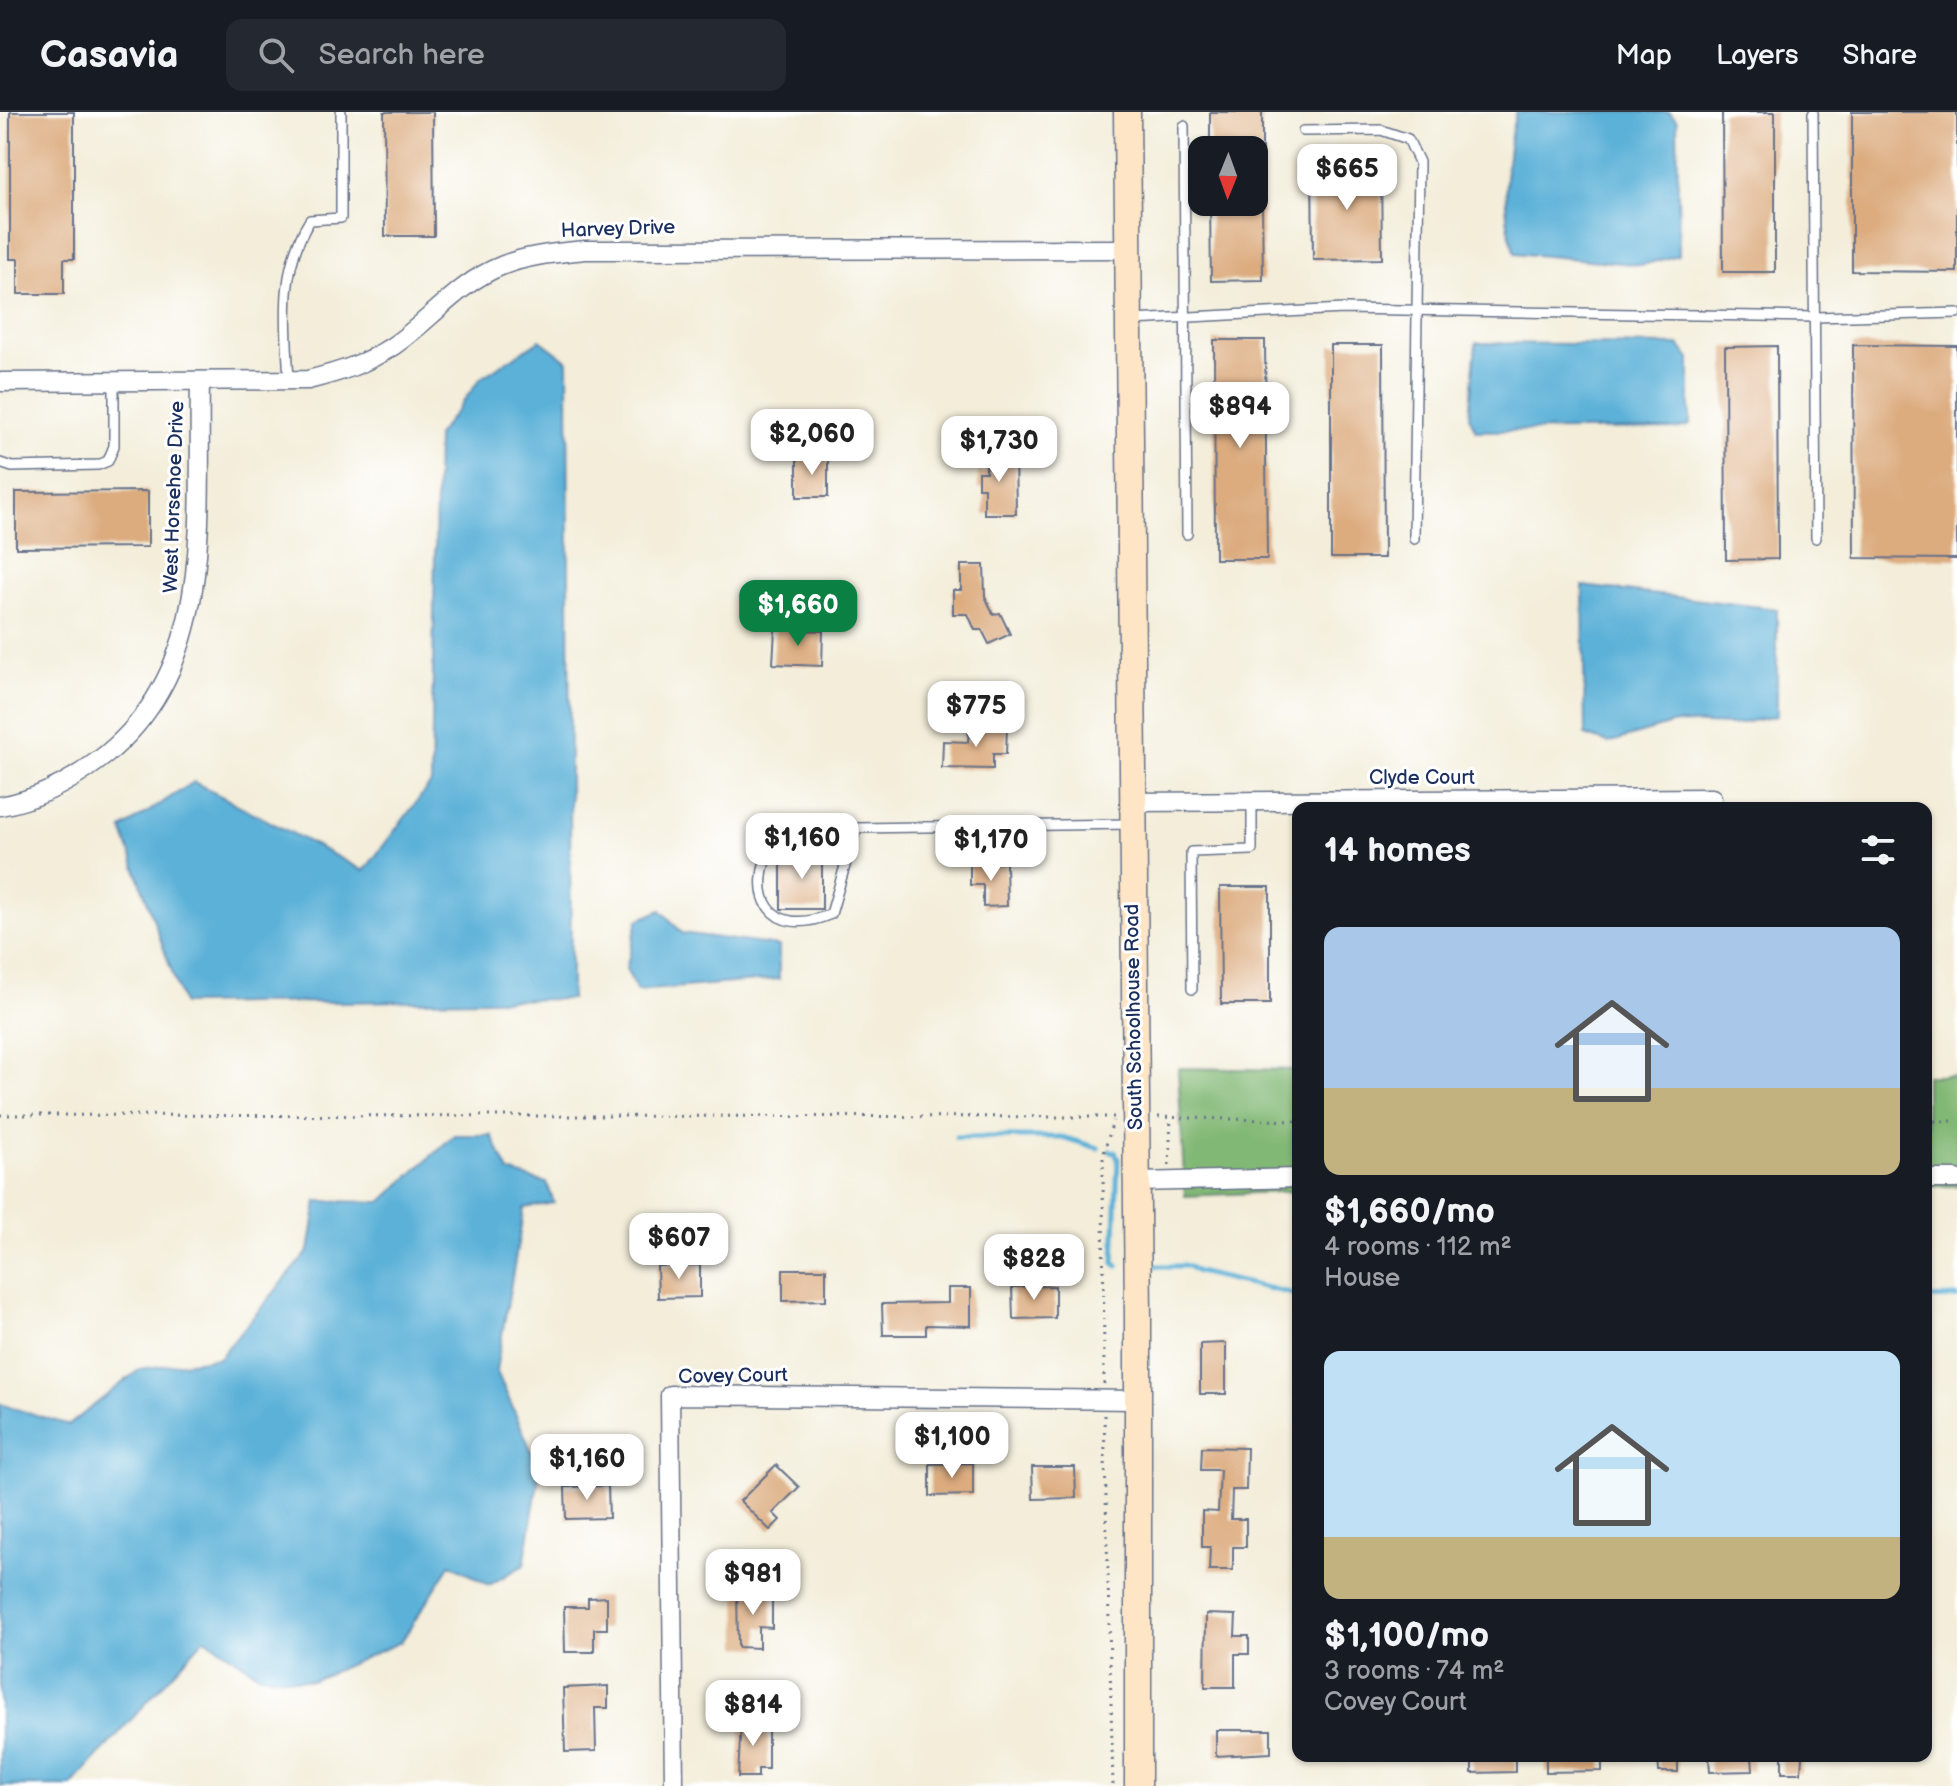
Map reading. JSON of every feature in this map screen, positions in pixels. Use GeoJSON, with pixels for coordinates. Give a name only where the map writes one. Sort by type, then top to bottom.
{"type":"FeatureCollection","features":[{"type":"Feature","properties":{"kind":"street","name":"South Schoolhouse Road"},"geometry":{"type":"LineString","coordinates":[[1127,112],[1137,1182],[1138,1786]]}},
{"type":"Feature","properties":{"kind":"street","name":"Harvey Drive"},"geometry":{"type":"LineString","coordinates":[[0,382],[308,380],[356,368],[395,344],[455,293],[500,266],[544,254],[600,249],[1129,249]]}},
{"type":"Feature","properties":{"kind":"street","name":"West Horsehoe Drive"},"geometry":{"type":"LineString","coordinates":[[0,806],[20,803],[75,778],[121,744],[154,706],[180,653],[195,594],[200,381]]}},
{"type":"Feature","properties":{"kind":"street","name":"Clyde Court"},"geometry":{"type":"LineString","coordinates":[[1132,813],[1252,801],[1712,798]]}},
{"type":"Feature","properties":{"kind":"street"},"geometry":{"type":"LineString","coordinates":[[1137,1182],[1292,1178]]}},
{"type":"Feature","properties":{"kind":"street"},"geometry":{"type":"LineString","coordinates":[[1932,1179],[1957,1179]]}},
{"type":"Feature","properties":{"kind":"street","name":"Covey Court"},"geometry":{"type":"LineString","coordinates":[[674,1786],[670,1395],[1136,1400]]}},
{"type":"Feature","properties":{"kind":"lane"},"geometry":{"type":"LineString","coordinates":[[289,380],[285,297],[296,242],[310,220],[341,218],[341,112]]}},
{"type":"Feature","properties":{"kind":"lane"},"geometry":{"type":"LineString","coordinates":[[1813,113],[1816,538]]}},
{"type":"Feature","properties":{"kind":"lane"},"geometry":{"type":"LineString","coordinates":[[1184,126],[1187,534]]}},
{"type":"Feature","properties":{"kind":"lane"},"geometry":{"type":"LineString","coordinates":[[1303,131],[1381,130],[1408,139],[1419,162],[1414,539]]}},
{"type":"Feature","properties":{"kind":"lane"},"geometry":{"type":"LineString","coordinates":[[1129,320],[1344,309],[1816,317],[1957,313]]}},
{"type":"Feature","properties":{"kind":"lane"},"geometry":{"type":"LineString","coordinates":[[0,463],[26,467],[98,465],[108,461],[114,446],[114,381]]}},
{"type":"Feature","properties":{"kind":"lane"},"geometry":{"type":"LineString","coordinates":[[1192,989],[1191,852],[1252,850],[1252,801]]}},
{"type":"Feature","properties":{"kind":"lane"},"geometry":{"type":"LineString","coordinates":[[856,828],[831,914],[812,922],[779,919],[766,908],[760,887],[762,862],[773,842],[836,828],[1132,813]]}},
{"type":"Feature","properties":{"kind":"path"},"geometry":{"type":"LineString","coordinates":[[0,1115],[1125,1117]]}},
{"type":"Feature","properties":{"kind":"path"},"geometry":{"type":"LineString","coordinates":[[1113,1786],[1104,1401],[1103,1156],[1114,1117]]}},
{"type":"Feature","properties":{"kind":"path"},"geometry":{"type":"LineString","coordinates":[[1152,1117],[1292,1121]]}},
{"type":"Feature","properties":{"kind":"path"},"geometry":{"type":"LineString","coordinates":[[1169,1181],[1171,1117]]}},
{"type":"Feature","properties":{"kind":"path"},"geometry":{"type":"LineString","coordinates":[[1932,1121],[1957,1121]]}},
{"type":"Feature","properties":{"kind":"green space"},"geometry":{"type":"Polygon","coordinates":[[[1178,1068],[1292,1070],[1292,1191],[1185,1196],[1178,1068]]]}},
{"type":"Feature","properties":{"kind":"green space"},"geometry":{"type":"Polygon","coordinates":[[[1932,1076],[1957,1076],[1957,1186],[1932,1186],[1932,1076]]]}},
{"type":"Feature","properties":{"kind":"water"},"geometry":{"type":"Polygon","coordinates":[[[1516,112],[1669,112],[1677,121],[1679,255],[1642,265],[1515,253],[1507,219],[1506,183],[1516,112]]]}},
{"type":"Feature","properties":{"kind":"water"},"geometry":{"type":"Polygon","coordinates":[[[540,340],[568,361],[571,999],[183,1004],[122,829],[194,782],[364,871],[431,783],[437,436],[481,378],[540,340]]]}},
{"type":"Feature","properties":{"kind":"water"},"geometry":{"type":"Polygon","coordinates":[[[1476,343],[1679,345],[1690,359],[1690,425],[1676,429],[1476,431],[1469,416],[1476,343]]]}},
{"type":"Feature","properties":{"kind":"water"},"geometry":{"type":"Polygon","coordinates":[[[1583,586],[1777,609],[1777,716],[1732,725],[1675,723],[1608,743],[1585,735],[1583,586]]]}},
{"type":"Feature","properties":{"kind":"water"},"geometry":{"type":"Polygon","coordinates":[[[661,910],[682,933],[779,946],[779,979],[637,991],[626,969],[638,920],[661,910]]]}},
{"type":"Feature","properties":{"kind":"water"},"geometry":{"type":"Polygon","coordinates":[[[454,1135],[491,1135],[509,1172],[547,1183],[554,1203],[524,1208],[496,1370],[540,1470],[524,1565],[489,1585],[451,1564],[401,1642],[312,1681],[260,1675],[205,1638],[71,1786],[0,1786],[0,1404],[69,1425],[140,1369],[219,1358],[309,1251],[317,1201],[381,1202],[454,1135]]]}},
{"type":"Feature","properties":{"kind":"building"},"geometry":{"type":"Polygon","coordinates":[[[10,112],[74,112],[74,259],[64,259],[64,294],[18,294],[18,259],[10,259],[10,112]]]}},
{"type":"Feature","properties":{"kind":"building"},"geometry":{"type":"Polygon","coordinates":[[[384,112],[433,112],[434,236],[385,236],[384,112]]]}},
{"type":"Feature","properties":{"kind":"building"},"geometry":{"type":"Polygon","coordinates":[[[1210,112],[1262,112],[1262,136],[1210,136],[1210,112]]]}},
{"type":"Feature","properties":{"kind":"building"},"geometry":{"type":"Polygon","coordinates":[[[1722,112],[1775,112],[1775,272],[1723,272],[1722,112]]]}},
{"type":"Feature","properties":{"kind":"building"},"geometry":{"type":"Polygon","coordinates":[[[1852,112],[1957,112],[1957,272],[1852,271],[1852,112]]]}},
{"type":"Feature","properties":{"kind":"building"},"geometry":{"type":"Polygon","coordinates":[[[1381,164],[1382,259],[1313,260],[1312,165],[1381,164]]]}},
{"type":"Feature","properties":{"kind":"building"},"geometry":{"type":"Polygon","coordinates":[[[1210,216],[1262,216],[1263,280],[1211,281],[1210,216]]]}},
{"type":"Feature","properties":{"kind":"building"},"geometry":{"type":"Polygon","coordinates":[[[1214,340],[1265,340],[1267,559],[1215,559],[1214,340]]]}},
{"type":"Feature","properties":{"kind":"building"},"geometry":{"type":"Polygon","coordinates":[[[1331,345],[1383,345],[1384,558],[1331,558],[1331,345]]]}},
{"type":"Feature","properties":{"kind":"building"},"geometry":{"type":"Polygon","coordinates":[[[1853,345],[1957,346],[1957,559],[1854,558],[1853,345]]]}},
{"type":"Feature","properties":{"kind":"building"},"geometry":{"type":"Polygon","coordinates":[[[1777,346],[1778,559],[1726,560],[1725,347],[1777,346]]]}},
{"type":"Feature","properties":{"kind":"building"},"geometry":{"type":"Polygon","coordinates":[[[1015,452],[1016,514],[984,514],[984,488],[978,488],[978,472],[986,472],[986,453],[1015,452]]]}},
{"type":"Feature","properties":{"kind":"building"},"geometry":{"type":"Polygon","coordinates":[[[797,457],[828,457],[828,497],[797,497],[797,457]]]}},
{"type":"Feature","properties":{"kind":"building"},"geometry":{"type":"Polygon","coordinates":[[[148,491],[148,547],[16,548],[16,492],[148,491]]]}},
{"type":"Feature","properties":{"kind":"building"},"geometry":{"type":"Polygon","coordinates":[[[961,565],[984,565],[985,596],[993,614],[1000,613],[1010,634],[989,644],[982,630],[975,630],[968,614],[953,614],[953,590],[961,590],[961,565]]]}},
{"type":"Feature","properties":{"kind":"building"},"geometry":{"type":"Polygon","coordinates":[[[775,629],[823,631],[822,666],[773,664],[775,629]]]}},
{"type":"Feature","properties":{"kind":"building"},"geometry":{"type":"Polygon","coordinates":[[[969,726],[1007,727],[1006,754],[993,754],[993,769],[942,768],[943,741],[968,742],[969,726]]]}},
{"type":"Feature","properties":{"kind":"building"},"geometry":{"type":"Polygon","coordinates":[[[781,853],[822,853],[822,909],[781,909],[781,853]]]}},
{"type":"Feature","properties":{"kind":"building"},"geometry":{"type":"Polygon","coordinates":[[[970,863],[1006,863],[1007,906],[983,907],[983,885],[970,885],[970,863]]]}},
{"type":"Feature","properties":{"kind":"building"},"geometry":{"type":"Polygon","coordinates":[[[1220,887],[1270,887],[1270,1004],[1221,1004],[1220,887]]]}},
{"type":"Feature","properties":{"kind":"building"},"geometry":{"type":"Polygon","coordinates":[[[700,1265],[700,1297],[658,1298],[657,1266],[700,1265]]]}},
{"type":"Feature","properties":{"kind":"building"},"geometry":{"type":"Polygon","coordinates":[[[783,1269],[826,1269],[826,1300],[783,1301],[783,1269]]]}},
{"type":"Feature","properties":{"kind":"building"},"geometry":{"type":"Polygon","coordinates":[[[1055,1286],[1055,1318],[1013,1319],[1012,1287],[1055,1286]]]}},
{"type":"Feature","properties":{"kind":"building"},"geometry":{"type":"Polygon","coordinates":[[[948,1288],[971,1288],[971,1326],[926,1325],[926,1335],[883,1335],[882,1304],[948,1303],[948,1288]]]}},
{"type":"Feature","properties":{"kind":"building"},"geometry":{"type":"Polygon","coordinates":[[[1226,1343],[1226,1394],[1200,1394],[1200,1344],[1226,1343]]]}},
{"type":"Feature","properties":{"kind":"building"},"geometry":{"type":"Polygon","coordinates":[[[1202,1447],[1247,1448],[1246,1490],[1232,1490],[1231,1519],[1246,1519],[1246,1547],[1233,1547],[1233,1570],[1209,1570],[1210,1547],[1202,1547],[1202,1511],[1218,1512],[1220,1470],[1201,1470],[1202,1447]]]}},
{"type":"Feature","properties":{"kind":"building"},"geometry":{"type":"Polygon","coordinates":[[[973,1463],[973,1495],[930,1496],[930,1464],[973,1463]]]}},
{"type":"Feature","properties":{"kind":"building"},"geometry":{"type":"Polygon","coordinates":[[[776,1465],[799,1487],[773,1513],[780,1520],[770,1530],[740,1501],[776,1465]]]}},
{"type":"Feature","properties":{"kind":"building"},"geometry":{"type":"Polygon","coordinates":[[[1032,1467],[1075,1467],[1076,1498],[1033,1499],[1032,1467]]]}},
{"type":"Feature","properties":{"kind":"building"},"geometry":{"type":"Polygon","coordinates":[[[608,1486],[609,1518],[566,1519],[565,1487],[608,1486]]]}},
{"type":"Feature","properties":{"kind":"building"},"geometry":{"type":"Polygon","coordinates":[[[737,1593],[772,1593],[772,1628],[759,1627],[759,1648],[738,1647],[737,1593]]]}},
{"type":"Feature","properties":{"kind":"building"},"geometry":{"type":"Polygon","coordinates":[[[607,1597],[607,1629],[594,1629],[594,1652],[565,1652],[564,1607],[588,1607],[588,1598],[607,1597]]]}},
{"type":"Feature","properties":{"kind":"building"},"geometry":{"type":"Polygon","coordinates":[[[1206,1614],[1236,1615],[1235,1636],[1249,1636],[1249,1654],[1235,1654],[1235,1687],[1205,1687],[1206,1614]]]}},
{"type":"Feature","properties":{"kind":"building"},"geometry":{"type":"Polygon","coordinates":[[[608,1686],[608,1708],[595,1708],[596,1751],[565,1752],[563,1688],[608,1686]]]}},
{"type":"Feature","properties":{"kind":"building"},"geometry":{"type":"Polygon","coordinates":[[[741,1720],[768,1720],[768,1769],[758,1769],[758,1777],[738,1777],[741,1720]]]}},
{"type":"Feature","properties":{"kind":"building"},"geometry":{"type":"Polygon","coordinates":[[[1216,1730],[1271,1730],[1271,1753],[1216,1756],[1216,1730]]]}},
{"type":"Feature","properties":{"kind":"building"},"geometry":{"type":"Polygon","coordinates":[[[1472,1762],[1515,1762],[1515,1772],[1472,1773],[1472,1762]]]}},
{"type":"Feature","properties":{"kind":"building"},"geometry":{"type":"Polygon","coordinates":[[[1546,1762],[1602,1762],[1602,1771],[1546,1772],[1546,1762]]]}},
{"type":"Feature","properties":{"kind":"building"},"geometry":{"type":"Polygon","coordinates":[[[1658,1762],[1678,1762],[1678,1772],[1659,1772],[1658,1762]]]}},
{"type":"Feature","properties":{"kind":"building"},"geometry":{"type":"Polygon","coordinates":[[[1709,1762],[1752,1762],[1753,1771],[1710,1772],[1709,1762]]]}},
{"type":"Feature","properties":{"kind":"building"},"geometry":{"type":"Polygon","coordinates":[[[1782,1762],[1802,1762],[1801,1773],[1782,1773],[1782,1762]]]}},
{"type":"Feature","properties":{"kind":"waterway"},"geometry":{"type":"LineString","coordinates":[[956,1137],[1062,1137],[1098,1148]]}},
{"type":"Feature","properties":{"kind":"waterway"},"geometry":{"type":"LineString","coordinates":[[1110,1151],[1115,1152],[1118,1159],[1114,1263],[1118,1266]]}},
{"type":"Feature","properties":{"kind":"waterway"},"geometry":{"type":"LineString","coordinates":[[1157,1266],[1188,1266],[1197,1272],[1292,1294]]}},
{"type":"Feature","properties":{"kind":"waterway"},"geometry":{"type":"LineString","coordinates":[[1932,1298],[1957,1297]]}}]}
